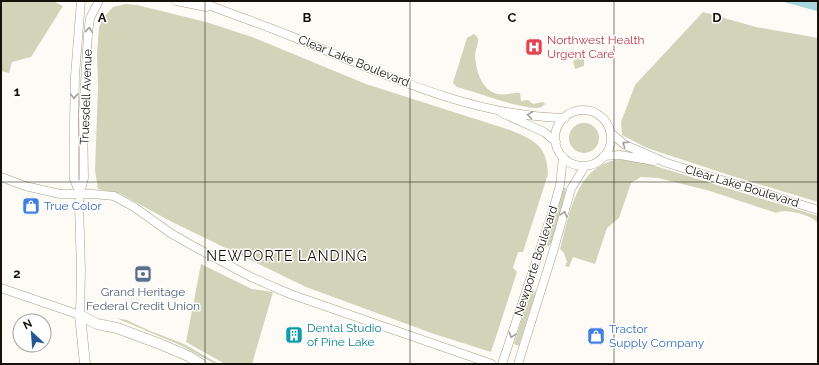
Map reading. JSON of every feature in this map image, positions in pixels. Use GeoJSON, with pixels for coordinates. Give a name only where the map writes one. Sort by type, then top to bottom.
{"type":"FeatureCollection","features":[{"type":"Feature","properties":{"kind":"street","name":"Truesdell Avenue"},"geometry":{"type":"LineString","coordinates":[[80,194],[74,179],[74,86],[81,1]]}},
{"type":"Feature","properties":{"kind":"street","name":"Truesdell Avenue"},"geometry":{"type":"LineString","coordinates":[[85,364],[80,315],[80,194],[84,178],[83,115],[90,18],[99,1]]}},
{"type":"Feature","properties":{"kind":"street","name":"Clear Lake Boulevard"},"geometry":{"type":"LineString","coordinates":[[176,1],[213,7]]}},
{"type":"Feature","properties":{"kind":"street","name":"Clear Lake Boulevard"},"geometry":{"type":"LineString","coordinates":[[199,1],[343,58],[442,95],[496,110],[545,117],[565,118]]}},
{"type":"Feature","properties":{"kind":"street","name":"Clear Lake Boulevard"},"geometry":{"type":"LineString","coordinates":[[496,110],[508,117],[544,132],[556,142]]}},
{"type":"Feature","properties":{"kind":"street"},"geometry":{"type":"LineString","coordinates":[[588,110],[593,112],[605,120],[611,132],[609,149],[604,156],[592,164],[585,166],[573,164],[558,150],[556,142],[557,129],[565,118],[578,111],[588,110]]}},
{"type":"Feature","properties":{"kind":"street","name":"Clear Lake Boulevard"},"geometry":{"type":"LineString","coordinates":[[611,132],[625,145],[667,163],[818,210]]}},
{"type":"Feature","properties":{"kind":"street","name":"Clear Lake Boulevard"},"geometry":{"type":"LineString","coordinates":[[604,156],[620,155],[667,163]]}},
{"type":"Feature","properties":{"kind":"street","name":"Newporte Boulevard"},"geometry":{"type":"LineString","coordinates":[[502,364],[558,191],[564,157]]}},
{"type":"Feature","properties":{"kind":"street","name":"Newporte Boulevard"},"geometry":{"type":"LineString","coordinates":[[518,364],[571,189],[585,166]]}},
{"type":"Feature","properties":{"kind":"street"},"geometry":{"type":"LineString","coordinates":[[1,177],[42,191],[60,194],[104,194],[114,196],[134,207],[172,234],[251,277],[290,294],[492,364]]}},
{"type":"Feature","properties":{"kind":"street"},"geometry":{"type":"LineString","coordinates":[[534,265],[548,269]]}},
{"type":"Feature","properties":{"kind":"street"},"geometry":{"type":"LineString","coordinates":[[1,288],[80,315],[96,324],[117,328],[160,344],[188,356],[201,364]]}},
{"type":"Feature","properties":{"kind":"green space"},"geometry":{"type":"Polygon","coordinates":[[[1,1],[53,1],[63,6],[31,57],[12,62],[9,73],[1,71],[1,1]]]}},
{"type":"Feature","properties":{"kind":"green space"},"geometry":{"type":"Polygon","coordinates":[[[125,4],[137,5],[206,22],[252,37],[366,84],[510,130],[526,137],[538,145],[545,156],[548,174],[523,252],[518,252],[513,268],[517,272],[491,352],[434,334],[306,287],[172,222],[119,193],[98,189],[95,170],[98,87],[97,54],[99,27],[103,18],[113,7],[125,4]]]}},
{"type":"Feature","properties":{"kind":"green space"},"geometry":{"type":"Polygon","coordinates":[[[703,12],[756,27],[818,38],[818,202],[647,148],[622,135],[621,122],[635,85],[703,12]]]}},
{"type":"Feature","properties":{"kind":"green space"},"geometry":{"type":"Polygon","coordinates":[[[474,34],[478,38],[475,56],[478,74],[484,85],[492,92],[501,94],[520,93],[521,101],[528,100],[533,104],[543,102],[545,104],[542,107],[527,107],[507,102],[457,87],[453,83],[467,38],[474,34]]]}},
{"type":"Feature","properties":{"kind":"green space"},"geometry":{"type":"Polygon","coordinates":[[[582,56],[584,58],[584,66],[575,69],[573,61],[575,58],[582,56]]]}},
{"type":"Feature","properties":{"kind":"green space"},"geometry":{"type":"Polygon","coordinates":[[[584,123],[590,124],[598,132],[598,144],[590,152],[584,153],[578,152],[570,144],[569,138],[570,132],[578,124],[584,123]]]}},
{"type":"Feature","properties":{"kind":"green space"},"geometry":{"type":"Polygon","coordinates":[[[626,159],[649,164],[818,216],[818,223],[810,217],[798,213],[786,211],[776,213],[710,191],[658,178],[641,177],[631,183],[619,218],[607,228],[595,264],[573,257],[569,267],[565,266],[567,262],[564,253],[560,249],[570,210],[581,186],[589,175],[599,167],[613,160],[626,159]]]}},
{"type":"Feature","properties":{"kind":"green space"},"geometry":{"type":"Polygon","coordinates":[[[563,188],[566,188],[560,219],[552,242],[548,247],[546,244],[563,188]]]}},
{"type":"Feature","properties":{"kind":"green space"},"geometry":{"type":"Polygon","coordinates":[[[201,264],[252,289],[273,292],[252,364],[225,364],[186,342],[201,264]]]}},
{"type":"Feature","properties":{"kind":"green space"},"geometry":{"type":"Polygon","coordinates":[[[533,289],[536,291],[519,346],[514,344],[530,293],[533,289]]]}},
{"type":"Feature","properties":{"kind":"green space"},"geometry":{"type":"Polygon","coordinates":[[[116,318],[127,320],[184,344],[219,364],[215,364],[180,345],[116,318]]]}},
{"type":"Feature","properties":{"kind":"water"},"geometry":{"type":"Polygon","coordinates":[[[780,1],[818,1],[818,11],[817,11],[780,1]]]}},
{"type":"Feature","properties":{"kind":"place","name":"Northwest Health Urgent Care"},"geometry":{"type":"Point","coordinates":[534,47]}},
{"type":"Feature","properties":{"kind":"place","name":"True Color"},"geometry":{"type":"Point","coordinates":[31,206]}},
{"type":"Feature","properties":{"kind":"place","name":"Grand Heritage Federal Credit Union"},"geometry":{"type":"Point","coordinates":[143,274]}},
{"type":"Feature","properties":{"kind":"place","name":"Dental Studio of Pine Lake"},"geometry":{"type":"Point","coordinates":[294,335]}},
{"type":"Feature","properties":{"kind":"place","name":"Tractor Supply Company"},"geometry":{"type":"Point","coordinates":[596,336]}},
{"type":"Feature","properties":{"kind":"district","name":"NEWPORTE LANDING"},"geometry":{"type":"Point","coordinates":[287,256]}}]}
